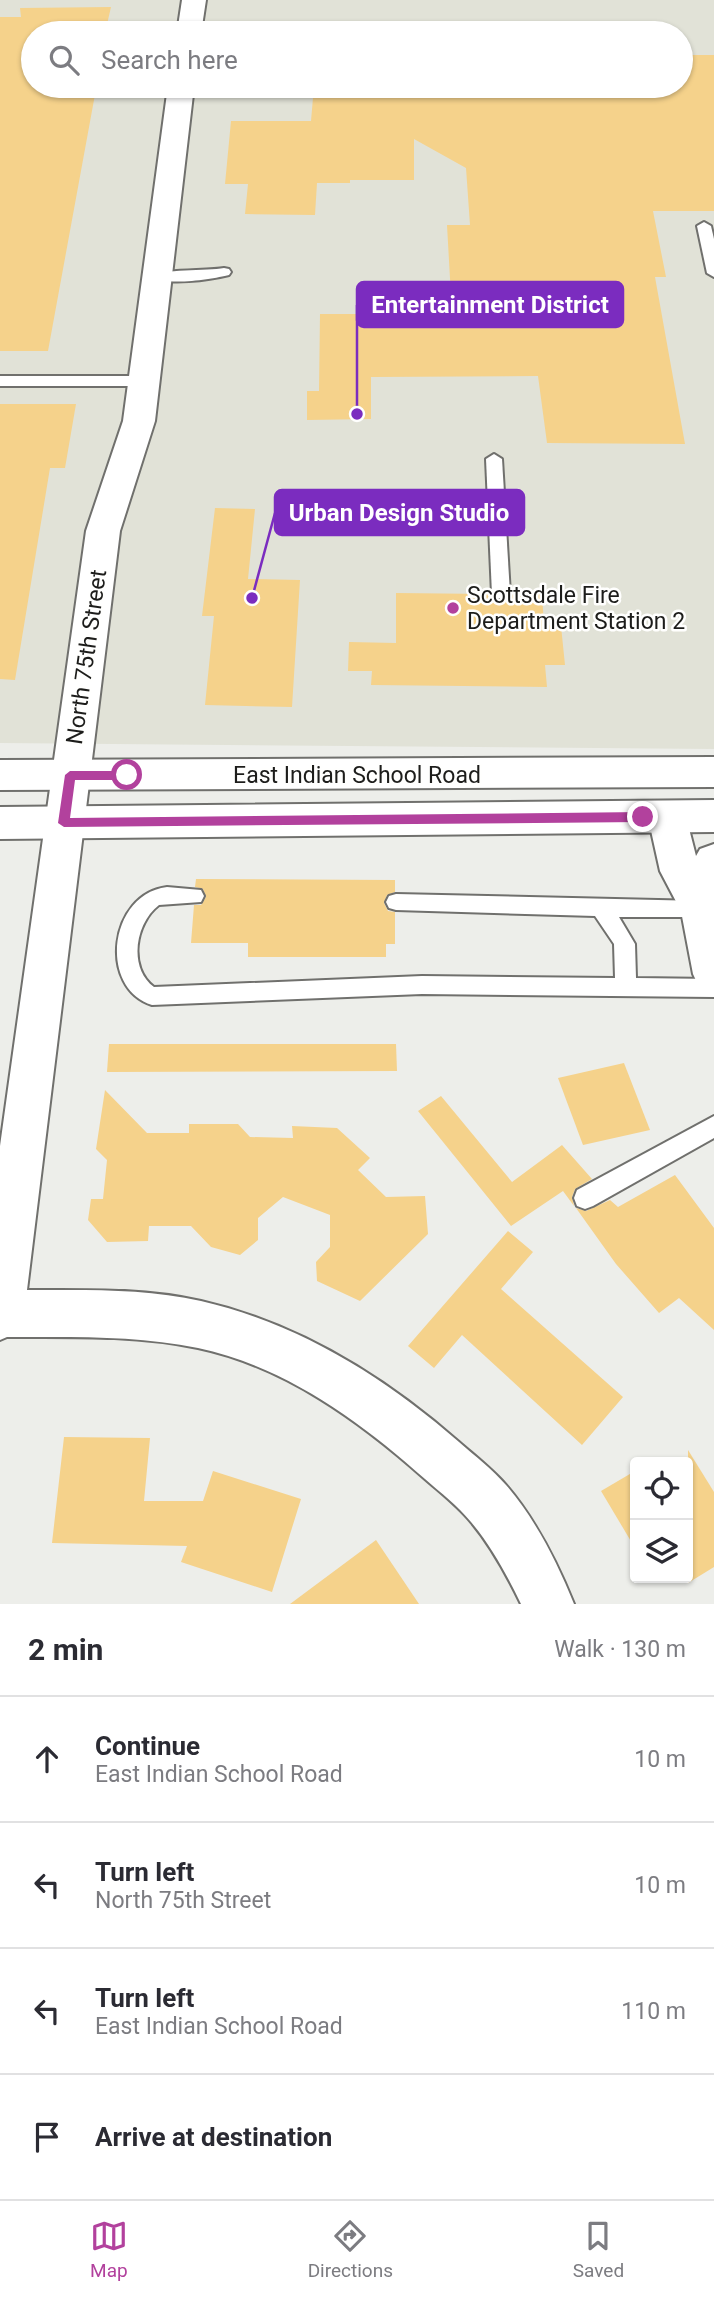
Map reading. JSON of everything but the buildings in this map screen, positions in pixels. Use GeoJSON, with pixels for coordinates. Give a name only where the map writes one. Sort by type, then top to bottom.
{"type":"FeatureCollection","features":[{"type":"Feature","properties":{"kind":"street"},"geometry":{"type":"LineString","coordinates":[[191,21],[194,0]]}},
{"type":"Feature","properties":{"kind":"street","name":"North 75th Street"},"geometry":{"type":"LineString","coordinates":[[0,1314],[103,531],[110,502],[133,443],[145,381],[180,98]]}},
{"type":"Feature","properties":{"kind":"street","name":"East Indian School Road"},"geometry":{"type":"LineString","coordinates":[[0,775],[714,772]]}},
{"type":"Feature","properties":{"kind":"street","name":"East Indian School Road"},"geometry":{"type":"LineString","coordinates":[[0,823],[714,816]]}},
{"type":"Feature","properties":{"kind":"street"},"geometry":{"type":"LineString","coordinates":[[667,817],[680,871],[701,909],[714,974]]}},
{"type":"Feature","properties":{"kind":"street"},"geometry":{"type":"LineString","coordinates":[[701,909],[709,870],[714,860]]}},
{"type":"Feature","properties":{"kind":"street"},"geometry":{"type":"LineString","coordinates":[[0,1314],[141,1317],[184,1322],[226,1331],[300,1360],[349,1390],[429,1447],[489,1503],[528,1561],[548,1604]]}},
{"type":"Feature","properties":{"kind":"lane"},"geometry":{"type":"LineString","coordinates":[[704,226],[714,272]]}},
{"type":"Feature","properties":{"kind":"lane"},"geometry":{"type":"LineString","coordinates":[[159,276],[207,276],[224,272]]}},
{"type":"Feature","properties":{"kind":"lane"},"geometry":{"type":"LineString","coordinates":[[0,381],[145,381]]}},
{"type":"Feature","properties":{"kind":"lane"},"geometry":{"type":"LineString","coordinates":[[494,459],[501,594]]}},
{"type":"Feature","properties":{"kind":"lane"},"geometry":{"type":"LineString","coordinates":[[194,895],[151,899],[137,913],[130,926],[126,941],[128,957],[139,988],[149,996],[218,996],[382,986],[714,988]]}},
{"type":"Feature","properties":{"kind":"lane"},"geometry":{"type":"LineString","coordinates":[[396,902],[701,909]]}},
{"type":"Feature","properties":{"kind":"lane"},"geometry":{"type":"LineString","coordinates":[[600,908],[622,936],[626,946],[628,958],[624,988]]}},
{"type":"Feature","properties":{"kind":"lane"},"geometry":{"type":"LineString","coordinates":[[585,1198],[714,1126]]}},
{"type":"Feature","properties":{"kind":"shaded area"},"geometry":{"type":"Polygon","coordinates":[[[0,0],[714,0],[714,749],[0,743],[0,0]]]}},
{"type":"Feature","properties":{"kind":"place","name":"Entertainment District"},"geometry":{"type":"Point","coordinates":[357,414]}},
{"type":"Feature","properties":{"kind":"place","name":"Urban Design Studio"},"geometry":{"type":"Point","coordinates":[252,598]}},
{"type":"Feature","properties":{"kind":"place","name":"Scottsdale Fire Department Station 2"},"geometry":{"type":"Point","coordinates":[453,608]}},
{"type":"Feature","properties":{"kind":"route"},"geometry":{"type":"LineString","coordinates":[[127,775],[70,775],[64,823],[643,817]]}}]}
